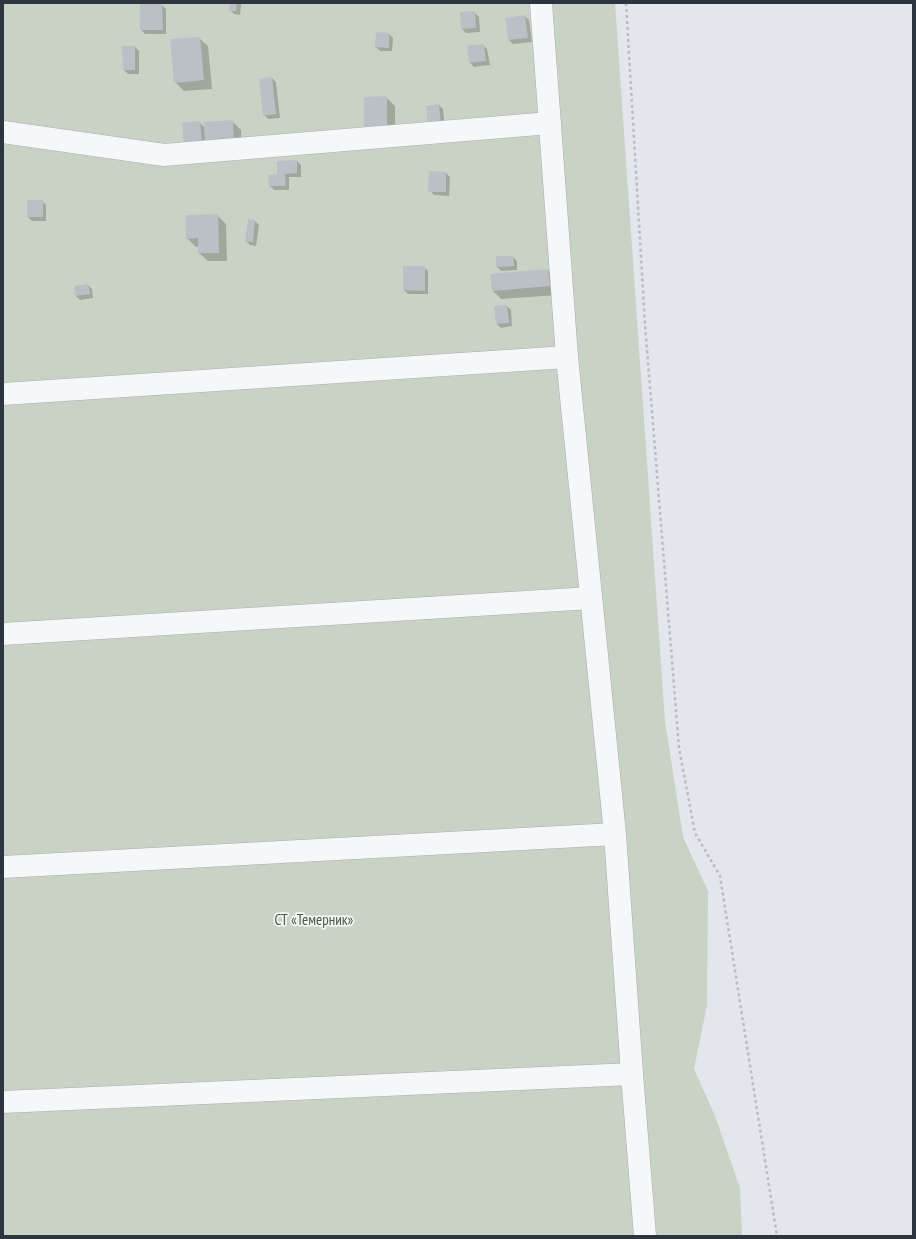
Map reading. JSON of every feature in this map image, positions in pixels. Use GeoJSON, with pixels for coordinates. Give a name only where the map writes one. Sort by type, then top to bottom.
{"type":"FeatureCollection","features":[{"type":"Feature","properties":{"kind":"lane"},"geometry":{"type":"LineString","coordinates":[[541,3],[567,357],[615,834],[632,1074],[646,1236]]}},
{"type":"Feature","properties":{"kind":"lane"},"geometry":{"type":"LineString","coordinates":[[3,132],[164,155],[550,123]]}},
{"type":"Feature","properties":{"kind":"lane"},"geometry":{"type":"LineString","coordinates":[[3,394],[567,357]]}},
{"type":"Feature","properties":{"kind":"lane"},"geometry":{"type":"LineString","coordinates":[[3,634],[591,598]]}},
{"type":"Feature","properties":{"kind":"lane"},"geometry":{"type":"LineString","coordinates":[[3,867],[615,834]]}},
{"type":"Feature","properties":{"kind":"lane"},"geometry":{"type":"LineString","coordinates":[[3,1102],[632,1074]]}},
{"type":"Feature","properties":{"kind":"path"},"geometry":{"type":"LineString","coordinates":[[626,3],[645,325],[679,748],[695,833],[720,876],[777,1236]]}},
{"type":"Feature","properties":{"kind":"green space","name":"СТ «Темерник»"},"geometry":{"type":"Polygon","coordinates":[[[3,3],[615,3],[665,721],[683,837],[708,891],[707,1005],[694,1069],[715,1116],[740,1188],[742,1236],[3,1236],[3,3]]]}},
{"type":"Feature","properties":{"kind":"building"},"geometry":{"type":"Polygon","coordinates":[[[230,3],[237,3],[236,11],[229,11],[230,3]]]}},
{"type":"Feature","properties":{"kind":"building"},"geometry":{"type":"Polygon","coordinates":[[[140,4],[162,4],[163,30],[140,30],[140,4]]]}},
{"type":"Feature","properties":{"kind":"building"},"geometry":{"type":"Polygon","coordinates":[[[475,11],[476,28],[461,29],[460,12],[475,11]]]}},
{"type":"Feature","properties":{"kind":"building"},"geometry":{"type":"Polygon","coordinates":[[[525,15],[528,38],[508,40],[505,18],[525,15]]]}},
{"type":"Feature","properties":{"kind":"building"},"geometry":{"type":"Polygon","coordinates":[[[376,32],[389,33],[389,48],[375,47],[376,32]]]}},
{"type":"Feature","properties":{"kind":"building"},"geometry":{"type":"Polygon","coordinates":[[[200,37],[204,80],[174,83],[170,39],[200,37]]]}},
{"type":"Feature","properties":{"kind":"building"},"geometry":{"type":"Polygon","coordinates":[[[484,44],[486,61],[469,63],[467,46],[484,44]]]}},
{"type":"Feature","properties":{"kind":"building"},"geometry":{"type":"Polygon","coordinates":[[[122,46],[135,46],[135,70],[123,70],[122,46]]]}},
{"type":"Feature","properties":{"kind":"building"},"geometry":{"type":"Polygon","coordinates":[[[272,77],[276,114],[263,116],[259,79],[272,77]]]}},
{"type":"Feature","properties":{"kind":"building"},"geometry":{"type":"Polygon","coordinates":[[[387,96],[387,132],[364,133],[364,97],[387,96]]]}},
{"type":"Feature","properties":{"kind":"building"},"geometry":{"type":"Polygon","coordinates":[[[439,104],[441,126],[428,127],[426,106],[439,104]]]}},
{"type":"Feature","properties":{"kind":"building"},"geometry":{"type":"Polygon","coordinates":[[[233,120],[234,144],[205,145],[204,122],[233,120]]]}},
{"type":"Feature","properties":{"kind":"building"},"geometry":{"type":"Polygon","coordinates":[[[200,121],[202,144],[184,146],[182,123],[200,121]]]}},
{"type":"Feature","properties":{"kind":"building"},"geometry":{"type":"Polygon","coordinates":[[[297,160],[297,173],[285,174],[286,186],[269,186],[268,175],[277,174],[277,161],[297,160]]]}},
{"type":"Feature","properties":{"kind":"building"},"geometry":{"type":"Polygon","coordinates":[[[429,171],[446,172],[446,192],[428,192],[429,171]]]}},
{"type":"Feature","properties":{"kind":"building"},"geometry":{"type":"Polygon","coordinates":[[[27,200],[43,200],[43,217],[27,217],[27,200]]]}},
{"type":"Feature","properties":{"kind":"building"},"geometry":{"type":"Polygon","coordinates":[[[218,214],[219,253],[198,253],[198,238],[186,239],[186,215],[218,214]]]}},
{"type":"Feature","properties":{"kind":"building"},"geometry":{"type":"Polygon","coordinates":[[[248,219],[255,220],[253,242],[245,241],[248,219]]]}},
{"type":"Feature","properties":{"kind":"building"},"geometry":{"type":"Polygon","coordinates":[[[496,256],[513,256],[514,266],[496,267],[496,256]]]}},
{"type":"Feature","properties":{"kind":"building"},"geometry":{"type":"Polygon","coordinates":[[[403,266],[425,266],[425,291],[403,290],[403,266]]]}},
{"type":"Feature","properties":{"kind":"building"},"geometry":{"type":"Polygon","coordinates":[[[548,269],[550,286],[492,291],[490,274],[548,269]]]}},
{"type":"Feature","properties":{"kind":"building"},"geometry":{"type":"Polygon","coordinates":[[[88,284],[90,294],[75,296],[74,286],[88,284]]]}},
{"type":"Feature","properties":{"kind":"building"},"geometry":{"type":"Polygon","coordinates":[[[507,305],[509,323],[496,324],[494,306],[507,305]]]}}]}
